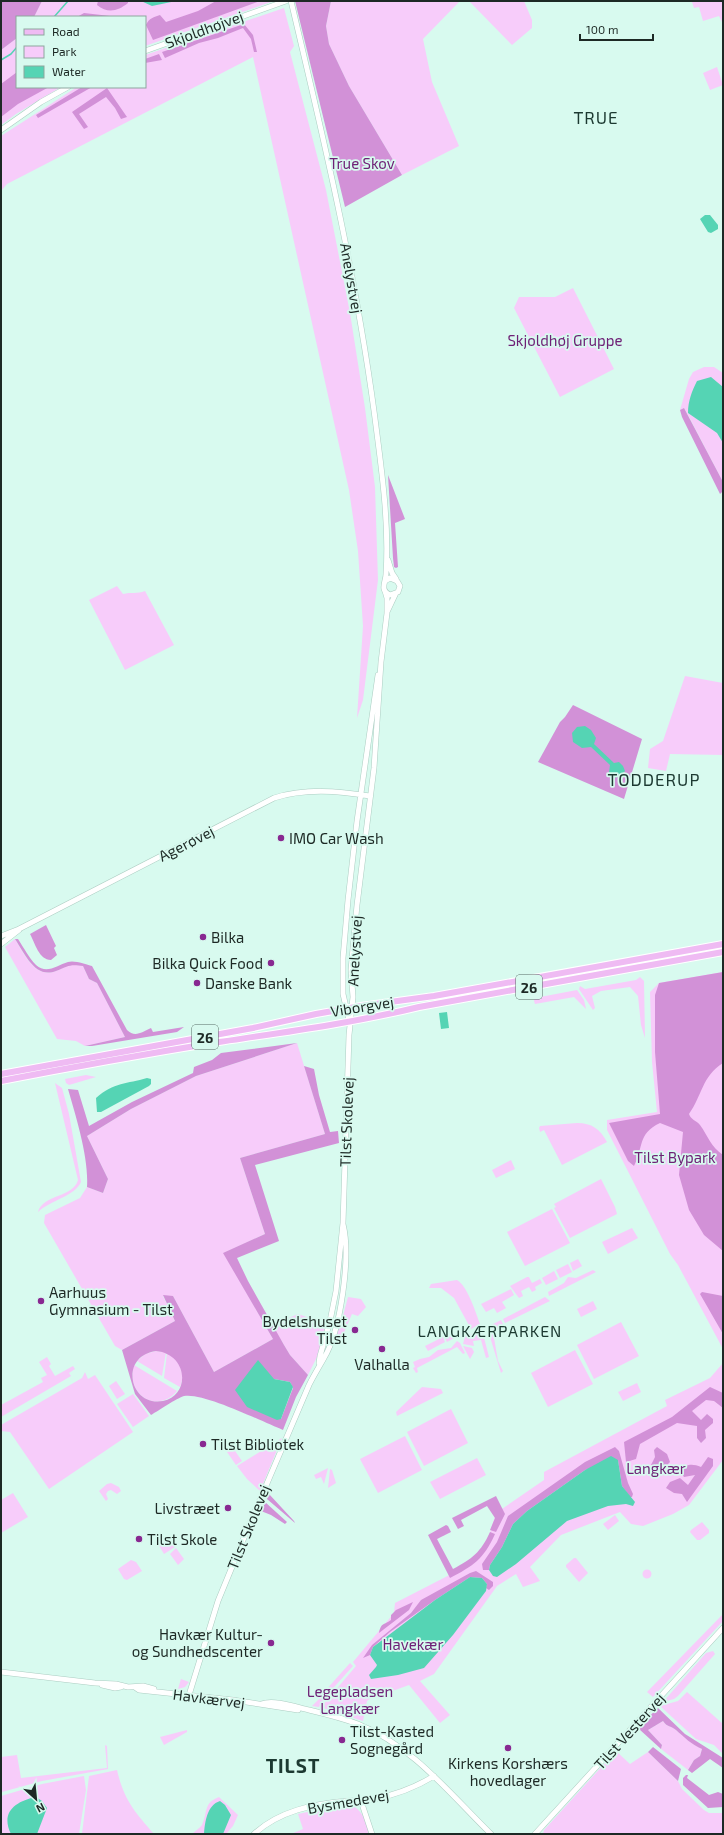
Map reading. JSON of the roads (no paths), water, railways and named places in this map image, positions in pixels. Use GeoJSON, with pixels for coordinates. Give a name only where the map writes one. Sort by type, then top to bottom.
{"type":"FeatureCollection","features":[{"type":"Feature","properties":{"kind":"main road","name":"Viborgvej"},"geometry":{"type":"LineString","coordinates":[[1,1074],[253,1028],[349,1008],[434,996],[723,944]]}},
{"type":"Feature","properties":{"kind":"main road","name":"Viborgvej"},"geometry":{"type":"LineString","coordinates":[[1,1081],[183,1048],[350,1022],[419,1007],[723,952]]}},
{"type":"Feature","properties":{"kind":"street","name":"Skjoldhøjvej"},"geometry":{"type":"LineString","coordinates":[[146,51],[286,1]]}},
{"type":"Feature","properties":{"kind":"street","name":"Anelystvej"},"geometry":{"type":"LineString","coordinates":[[291,1],[325,144],[359,316],[378,441],[387,559],[385,581]]}},
{"type":"Feature","properties":{"kind":"street"},"geometry":{"type":"LineString","coordinates":[[1,130],[41,102],[66,88]]}},
{"type":"Feature","properties":{"kind":"street","name":"Anelystvej"},"geometry":{"type":"LineString","coordinates":[[387,559],[396,579]]}},
{"type":"Feature","properties":{"kind":"street"},"geometry":{"type":"LineString","coordinates":[[390,578],[396,579],[400,586],[396,593],[390,594],[385,591],[383,587],[385,581],[390,578]]}},
{"type":"Feature","properties":{"kind":"street","name":"Anelystvej"},"geometry":{"type":"LineString","coordinates":[[349,1008],[343,994],[344,951],[351,868],[381,662],[387,613],[387,598],[385,591]]}},
{"type":"Feature","properties":{"kind":"street","name":"Anelystvej"},"geometry":{"type":"LineString","coordinates":[[387,613],[396,593]]}},
{"type":"Feature","properties":{"kind":"street","name":"Anelystvej"},"geometry":{"type":"LineString","coordinates":[[350,1022],[349,1008],[351,970],[375,755],[381,662]]}},
{"type":"Feature","properties":{"kind":"street","name":"Agerøvej"},"geometry":{"type":"LineString","coordinates":[[1,936],[19,929],[274,798],[291,793],[309,791],[361,794],[370,796]]}},
{"type":"Feature","properties":{"kind":"street","name":"Agerøvej"},"geometry":{"type":"LineString","coordinates":[[1,944],[19,929]]}},
{"type":"Feature","properties":{"kind":"street","name":"Tilst Skolevej"},"geometry":{"type":"LineString","coordinates":[[189,1696],[223,1590],[319,1363],[330,1321],[336,1291],[343,1223],[350,1022]]}},
{"type":"Feature","properties":{"kind":"street","name":"Tilst Vestervej"},"geometry":{"type":"LineString","coordinates":[[535,1834],[723,1628]]}},
{"type":"Feature","properties":{"kind":"street","name":"Havkærvej"},"geometry":{"type":"LineString","coordinates":[[1,1672],[116,1684],[139,1690],[307,1710],[338,1717],[377,1733],[408,1753],[434,1776],[490,1834]]}},
{"type":"Feature","properties":{"kind":"street","name":"Bysmedevej"},"geometry":{"type":"LineString","coordinates":[[254,1834],[282,1814],[330,1803],[362,1801],[394,1794],[420,1784],[434,1776]]}},
{"type":"Feature","properties":{"kind":"street"},"geometry":{"type":"LineString","coordinates":[[362,1801],[372,1834]]}},
{"type":"Feature","properties":{"kind":"water"},"geometry":{"type":"Polygon","coordinates":[[[141,1],[176,1],[152,6],[141,1]]]}},
{"type":"Feature","properties":{"kind":"water"},"geometry":{"type":"Polygon","coordinates":[[[705,215],[710,215],[718,225],[718,229],[711,233],[708,232],[700,219],[705,215]]]}},
{"type":"Feature","properties":{"kind":"water"},"geometry":{"type":"Polygon","coordinates":[[[711,377],[723,387],[723,443],[717,433],[688,413],[691,396],[697,381],[711,377]]]}},
{"type":"Feature","properties":{"kind":"water"},"geometry":{"type":"Polygon","coordinates":[[[585,726],[591,730],[596,738],[594,744],[614,763],[619,762],[623,766],[625,771],[621,776],[613,778],[609,772],[610,765],[591,747],[582,748],[573,742],[572,733],[577,727],[585,726]]]}},
{"type":"Feature","properties":{"kind":"water"},"geometry":{"type":"Polygon","coordinates":[[[447,1012],[449,1028],[441,1029],[439,1013],[447,1012]]]}},
{"type":"Feature","properties":{"kind":"water"},"geometry":{"type":"Polygon","coordinates":[[[147,1078],[151,1079],[151,1084],[149,1086],[101,1112],[97,1112],[96,1098],[103,1093],[115,1086],[147,1078]]]}},
{"type":"Feature","properties":{"kind":"water"},"geometry":{"type":"Polygon","coordinates":[[[258,1360],[274,1379],[290,1382],[293,1387],[281,1419],[277,1420],[247,1407],[235,1390],[258,1360]]]}},
{"type":"Feature","properties":{"kind":"water"},"geometry":{"type":"Polygon","coordinates":[[[611,1456],[618,1460],[622,1486],[635,1502],[633,1506],[626,1504],[608,1506],[567,1521],[516,1564],[497,1577],[493,1576],[489,1570],[490,1565],[502,1547],[513,1524],[527,1511],[585,1470],[611,1456]]]}},
{"type":"Feature","properties":{"kind":"water"},"geometry":{"type":"Polygon","coordinates":[[[470,1577],[482,1578],[487,1584],[486,1591],[453,1635],[424,1668],[398,1675],[371,1679],[369,1675],[377,1665],[370,1655],[373,1647],[435,1600],[470,1577]]]}},
{"type":"Feature","properties":{"kind":"water"},"geometry":{"type":"Polygon","coordinates":[[[36,1797],[42,1801],[47,1808],[37,1834],[11,1834],[7,1820],[12,1809],[22,1801],[36,1797]]]}},
{"type":"Feature","properties":{"kind":"water"},"geometry":{"type":"Polygon","coordinates":[[[220,1801],[225,1805],[231,1815],[223,1834],[204,1834],[209,1810],[220,1801]]]}},
{"type":"Feature","properties":{"kind":"waterway"},"geometry":{"type":"LineString","coordinates":[[55,16],[68,1]]}},
{"type":"Feature","properties":{"kind":"waterway"},"geometry":{"type":"LineString","coordinates":[[1,60],[11,54],[16,48]]}},
{"type":"Feature","properties":{"kind":"place","name":"IMO Car Wash"},"geometry":{"type":"Point","coordinates":[281,838]}},
{"type":"Feature","properties":{"kind":"place","name":"Bilka"},"geometry":{"type":"Point","coordinates":[203,937]}},
{"type":"Feature","properties":{"kind":"place","name":"Bilka Quick Food"},"geometry":{"type":"Point","coordinates":[271,963]}},
{"type":"Feature","properties":{"kind":"place","name":"Danske Bank"},"geometry":{"type":"Point","coordinates":[197,983]}},
{"type":"Feature","properties":{"kind":"place","name":"Aarhuus Gymnasium - Tilst"},"geometry":{"type":"Point","coordinates":[41,1301]}},
{"type":"Feature","properties":{"kind":"place","name":"Bydelshuset Tilst"},"geometry":{"type":"Point","coordinates":[355,1330]}},
{"type":"Feature","properties":{"kind":"place","name":"Valhalla"},"geometry":{"type":"Point","coordinates":[382,1349]}},
{"type":"Feature","properties":{"kind":"place","name":"Tilst Bibliotek"},"geometry":{"type":"Point","coordinates":[203,1444]}},
{"type":"Feature","properties":{"kind":"place","name":"Livstræet"},"geometry":{"type":"Point","coordinates":[228,1508]}},
{"type":"Feature","properties":{"kind":"place","name":"Tilst Skole"},"geometry":{"type":"Point","coordinates":[139,1539]}},
{"type":"Feature","properties":{"kind":"place","name":"Havkær Kultur- og Sundhedscenter"},"geometry":{"type":"Point","coordinates":[271,1643]}},
{"type":"Feature","properties":{"kind":"place","name":"Tilst-Kasted Sognegård"},"geometry":{"type":"Point","coordinates":[342,1740]}},
{"type":"Feature","properties":{"kind":"place","name":"Kirkens Korshærs hovedlager"},"geometry":{"type":"Point","coordinates":[508,1748]}},
{"type":"Feature","properties":{"kind":"district","name":"TRUE"},"geometry":{"type":"Point","coordinates":[596,117]}},
{"type":"Feature","properties":{"kind":"district","name":"TODDERUP"},"geometry":{"type":"Point","coordinates":[654,779]}},
{"type":"Feature","properties":{"kind":"district","name":"LANGKÆRPARKEN"},"geometry":{"type":"Point","coordinates":[490,1330]}},
{"type":"Feature","properties":{"kind":"district","name":"TILST"},"geometry":{"type":"Point","coordinates":[293,1765]}},
{"type":"Feature","properties":{"kind":"park label","name":"True Skov"},"geometry":{"type":"Point","coordinates":[362,163]}},
{"type":"Feature","properties":{"kind":"park label","name":"Skjoldhøj Gruppe"},"geometry":{"type":"Point","coordinates":[565,340]}},
{"type":"Feature","properties":{"kind":"park label","name":"Tilst Bypark"},"geometry":{"type":"Point","coordinates":[675,1157]}},
{"type":"Feature","properties":{"kind":"park label","name":"Langkær"},"geometry":{"type":"Point","coordinates":[656,1468]}},
{"type":"Feature","properties":{"kind":"park label","name":"Havekær"},"geometry":{"type":"Point","coordinates":[413,1644]}},
{"type":"Feature","properties":{"kind":"park label","name":"Legepladsen Langkær"},"geometry":{"type":"Point","coordinates":[350,1700]}}]}
